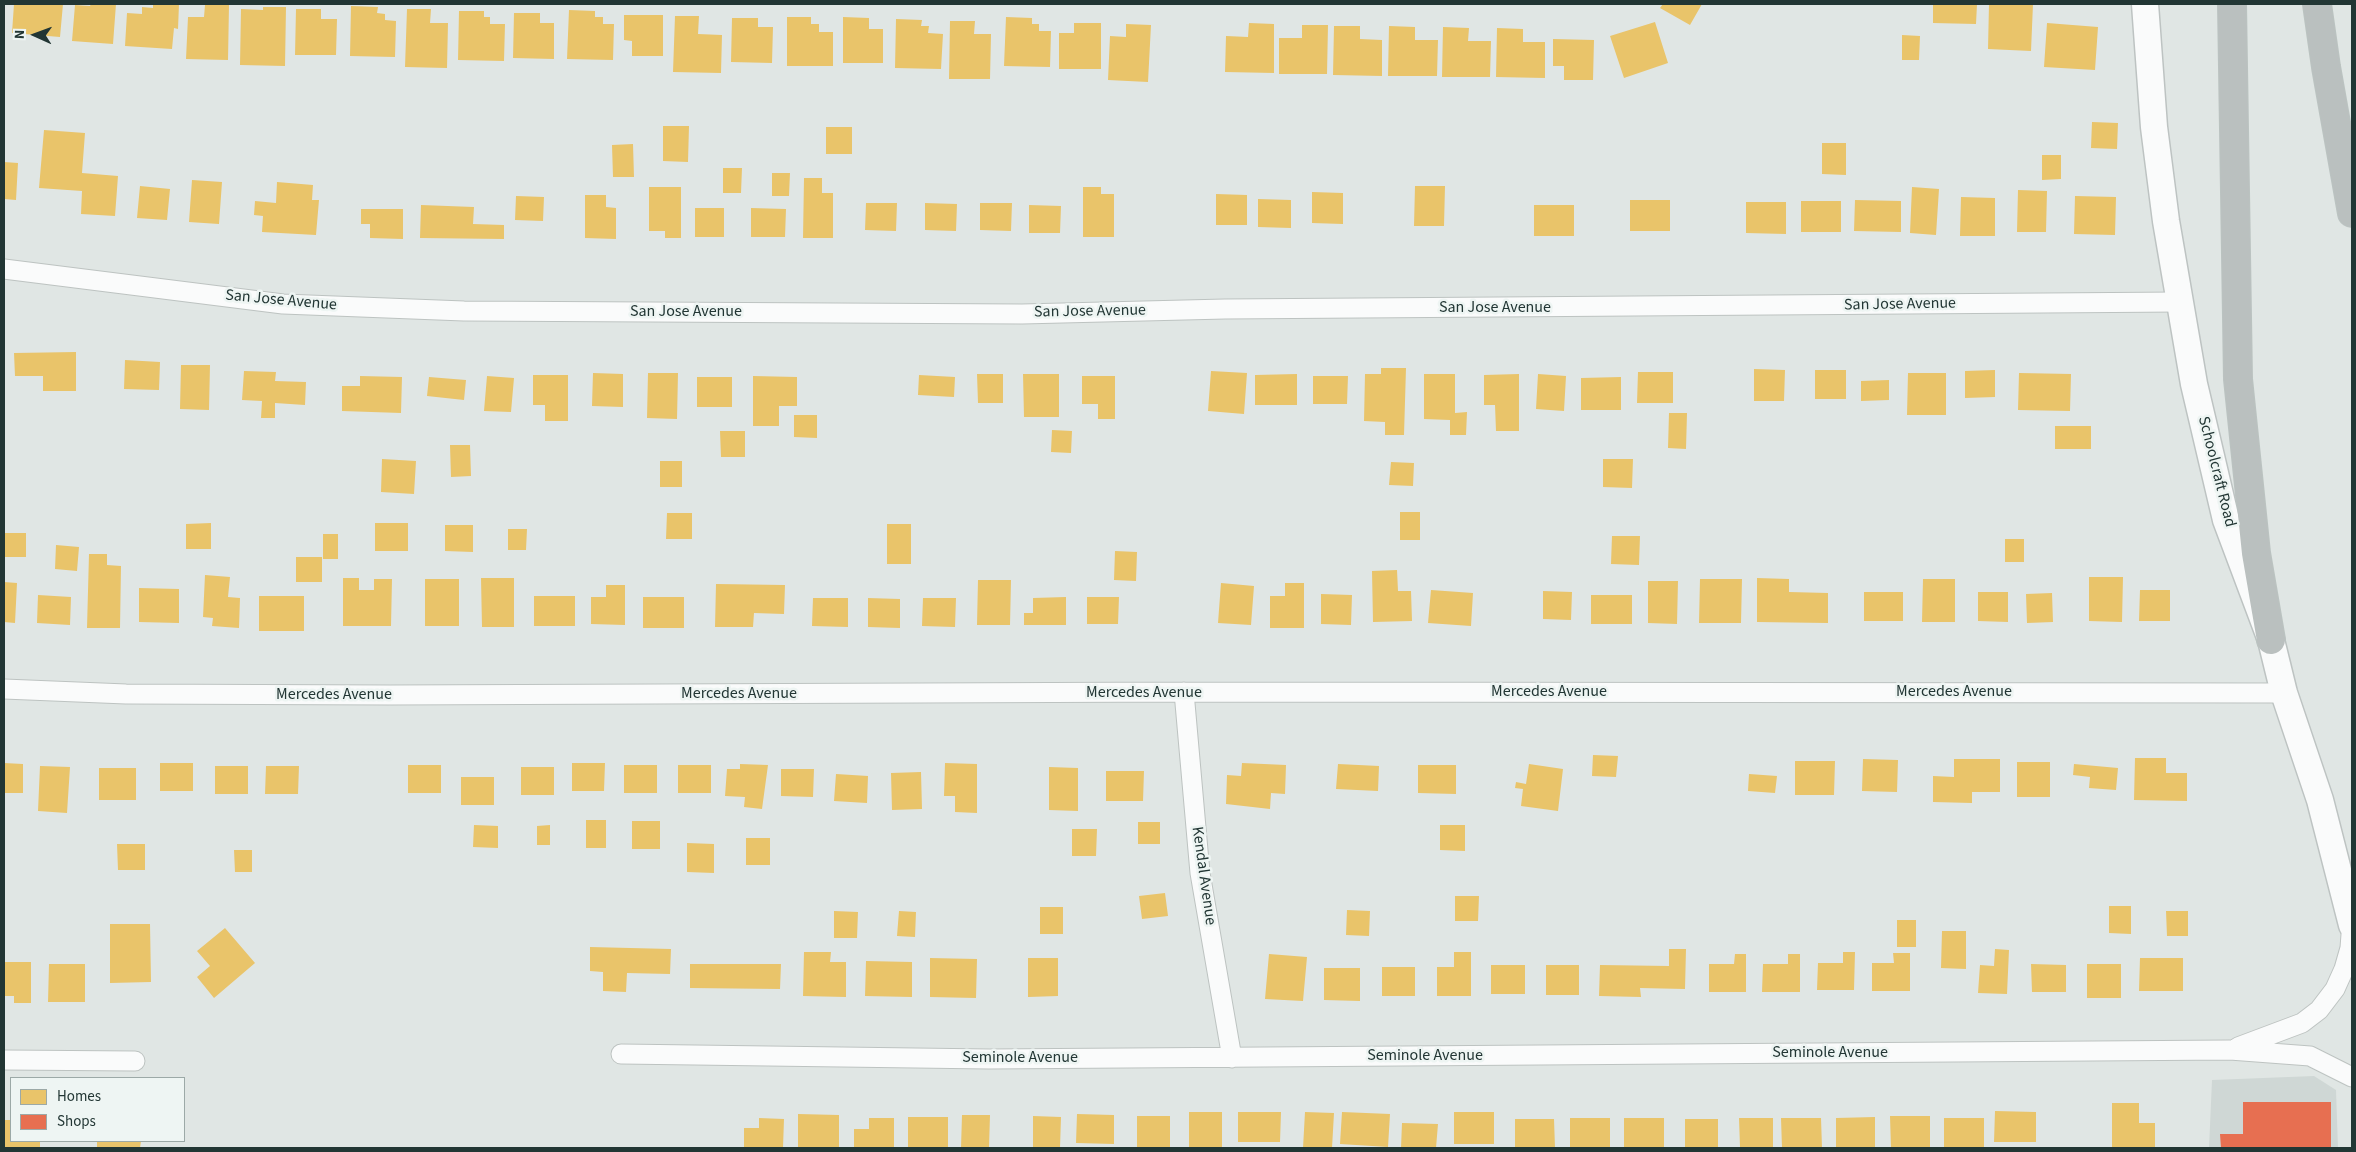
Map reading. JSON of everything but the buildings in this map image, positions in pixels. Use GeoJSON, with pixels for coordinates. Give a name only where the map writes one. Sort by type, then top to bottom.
{"type":"FeatureCollection","features":[{"type":"Feature","properties":{"kind":"highway"},"geometry":{"type":"LineString","coordinates":[[2232,4],[2238,379],[2256,553],[2271,640]]}},
{"type":"Feature","properties":{"kind":"highway"},"geometry":{"type":"LineString","coordinates":[[2317,4],[2326,67],[2352,213]]}},
{"type":"Feature","properties":{"kind":"main road","name":"Schoolcraft Road"},"geometry":{"type":"LineString","coordinates":[[2146,4],[2154,127],[2166,221],[2194,384],[2226,520],[2271,640],[2284,692],[2320,800],[2352,925]]}},
{"type":"Feature","properties":{"kind":"street","name":"San Jose Avenue"},"geometry":{"type":"LineString","coordinates":[[4,269],[283,304],[464,311],[1022,314],[1225,309],[1669,308],[2180,302]]}},
{"type":"Feature","properties":{"kind":"street","name":"Mercedes Avenue"},"geometry":{"type":"LineString","coordinates":[[4,688],[146,694],[2284,692]]}},
{"type":"Feature","properties":{"kind":"street","name":"Kendal Avenue"},"geometry":{"type":"LineString","coordinates":[[1184,692],[1200,873],[1232,1058]]}},
{"type":"Feature","properties":{"kind":"street"},"geometry":{"type":"LineString","coordinates":[[2230,1050],[2302,1023],[2319,1010],[2334,989],[2344,969],[2350,948],[2352,921]]}},
{"type":"Feature","properties":{"kind":"street","name":"Seminole Avenue"},"geometry":{"type":"LineString","coordinates":[[621,1054],[989,1059],[2230,1050],[2310,1056],[2352,1077]]}},
{"type":"Feature","properties":{"kind":"street"},"geometry":{"type":"LineString","coordinates":[[4,1060],[135,1061]]}},
{"type":"Feature","properties":{"kind":"shaded area"},"geometry":{"type":"Polygon","coordinates":[[[2314,1076],[2336,1090],[2338,1148],[2209,1148],[2212,1080],[2314,1076]]]}}]}
